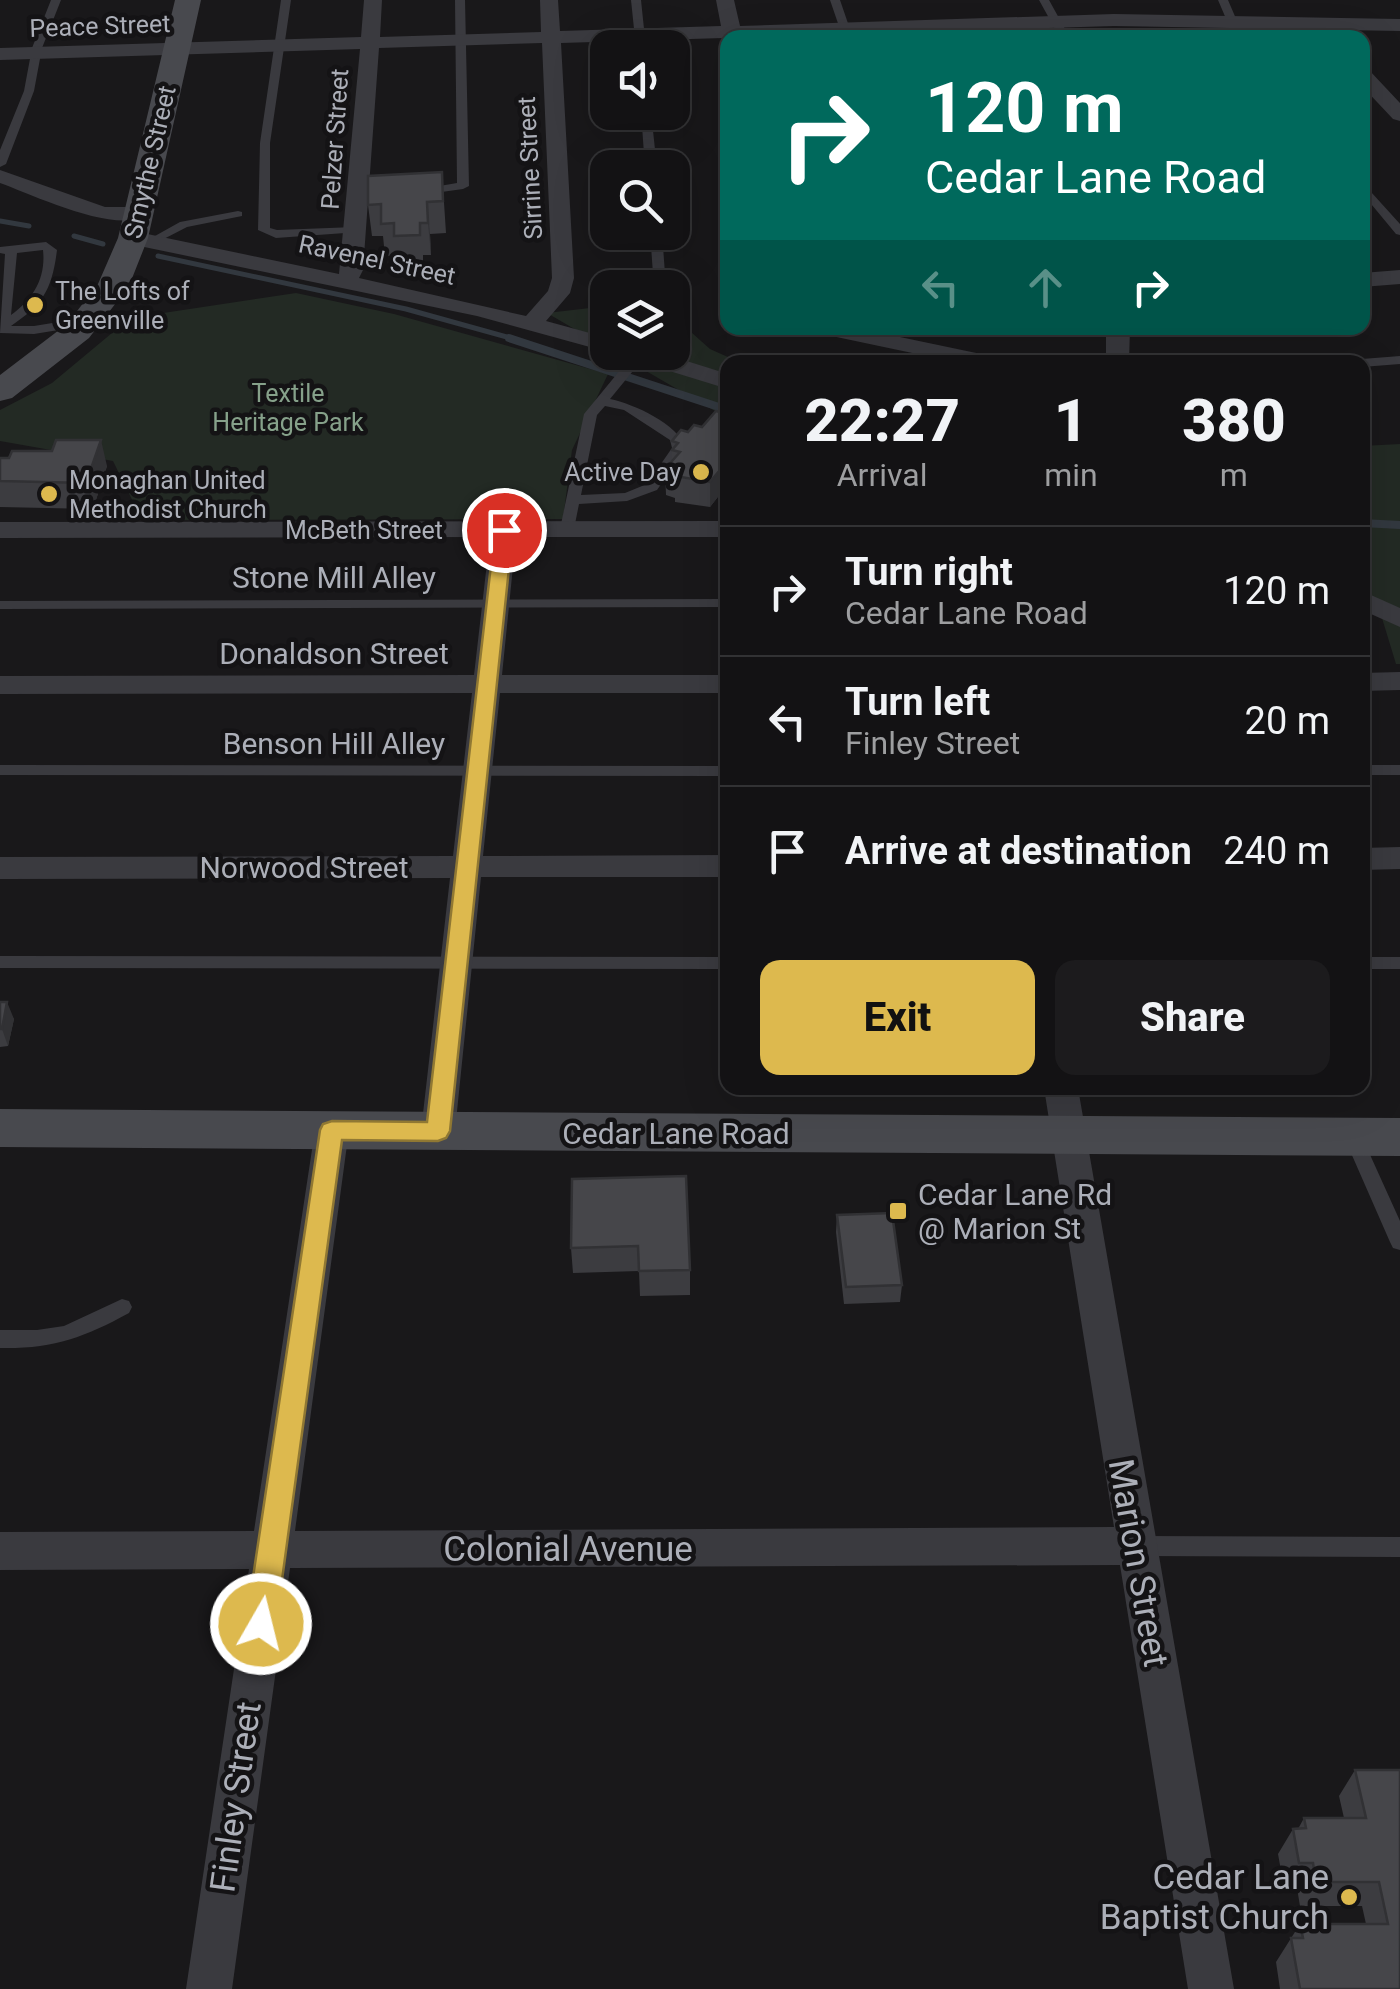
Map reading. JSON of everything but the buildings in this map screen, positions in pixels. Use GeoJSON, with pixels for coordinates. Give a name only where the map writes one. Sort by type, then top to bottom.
{"type":"FeatureCollection","features":[{"type":"Feature","properties":{"kind":"main road","name":"Smythe Street"},"geometry":{"type":"LineString","coordinates":[[0,391],[42,362],[88,321],[114,286],[141,231],[188,0]]}},
{"type":"Feature","properties":{"kind":"main road","name":"Cedar Lane Road"},"geometry":{"type":"LineString","coordinates":[[0,1128],[1400,1137]]}},
{"type":"Feature","properties":{"kind":"main road","name":"Cedar Lane Road"},"geometry":{"type":"LineString","coordinates":[[1353,1137],[1400,1130]]}},
{"type":"Feature","properties":{"kind":"street","name":"Pelzer Street"},"geometry":{"type":"LineString","coordinates":[[346,280],[352,270],[355,230],[370,193],[373,0]]}},
{"type":"Feature","properties":{"kind":"street","name":"Sirrine Street"},"geometry":{"type":"LineString","coordinates":[[533,322],[554,300],[563,283],[549,0]]}},
{"type":"Feature","properties":{"kind":"street"},"geometry":{"type":"LineString","coordinates":[[725,0],[731,30]]}},
{"type":"Feature","properties":{"kind":"street"},"geometry":{"type":"LineString","coordinates":[[942,0],[957,30]]}},
{"type":"Feature","properties":{"kind":"street"},"geometry":{"type":"LineString","coordinates":[[1137,0],[1155,30]]}},
{"type":"Feature","properties":{"kind":"street"},"geometry":{"type":"LineString","coordinates":[[1314,0],[1322,30]]}},
{"type":"Feature","properties":{"kind":"street","name":"Peace Street"},"geometry":{"type":"LineString","coordinates":[[1009,30],[1061,29],[1148,19],[1232,21],[1313,30]]}},
{"type":"Feature","properties":{"kind":"street","name":"Peace Street"},"geometry":{"type":"LineString","coordinates":[[1338,30],[1400,26]]}},
{"type":"Feature","properties":{"kind":"street","name":"Peace Street"},"geometry":{"type":"LineString","coordinates":[[0,54],[552,36],[590,38]]}},
{"type":"Feature","properties":{"kind":"street","name":"Peace Street"},"geometry":{"type":"LineString","coordinates":[[690,38],[720,36]]}},
{"type":"Feature","properties":{"kind":"street"},"geometry":{"type":"LineString","coordinates":[[1370,82],[1400,114]]}},
{"type":"Feature","properties":{"kind":"street","name":"Ravenel Street"},"geometry":{"type":"LineString","coordinates":[[0,176],[141,231],[533,322],[590,339]]}},
{"type":"Feature","properties":{"kind":"street"},"geometry":{"type":"LineString","coordinates":[[1370,279],[1400,277]]}},
{"type":"Feature","properties":{"kind":"street"},"geometry":{"type":"LineString","coordinates":[[859,335],[949,355]]}},
{"type":"Feature","properties":{"kind":"street"},"geometry":{"type":"LineString","coordinates":[[681,370],[720,380]]}},
{"type":"Feature","properties":{"kind":"street","name":"McBeth Street"},"geometry":{"type":"LineString","coordinates":[[0,530],[720,529]]}},
{"type":"Feature","properties":{"kind":"street"},"geometry":{"type":"LineString","coordinates":[[438,1131],[504,530]]}},
{"type":"Feature","properties":{"kind":"street"},"geometry":{"type":"LineString","coordinates":[[1370,602],[1400,619]]}},
{"type":"Feature","properties":{"kind":"street"},"geometry":{"type":"LineString","coordinates":[[1370,682],[1400,682]]}},
{"type":"Feature","properties":{"kind":"street","name":"Donaldson Street"},"geometry":{"type":"LineString","coordinates":[[0,686],[720,684]]}},
{"type":"Feature","properties":{"kind":"street"},"geometry":{"type":"LineString","coordinates":[[1370,859],[1400,858]]}},
{"type":"Feature","properties":{"kind":"street","name":"Norwood Street"},"geometry":{"type":"LineString","coordinates":[[0,868],[720,866]]}},
{"type":"Feature","properties":{"kind":"street","name":"Marion Street"},"geometry":{"type":"LineString","coordinates":[[1062,1095],[1212,1989]]}},
{"type":"Feature","properties":{"kind":"street","name":"Finley Street"},"geometry":{"type":"LineString","coordinates":[[208,1989],[332,1130]]}},
{"type":"Feature","properties":{"kind":"street","name":"Colonial Avenue"},"geometry":{"type":"LineString","coordinates":[[0,1551],[1135,1546]]}},
{"type":"Feature","properties":{"kind":"lane"},"geometry":{"type":"LineString","coordinates":[[0,164],[30,91],[36,53],[56,0]]}},
{"type":"Feature","properties":{"kind":"lane"},"geometry":{"type":"LineString","coordinates":[[286,0],[265,143],[264,230],[276,234],[355,230]]}},
{"type":"Feature","properties":{"kind":"lane"},"geometry":{"type":"LineString","coordinates":[[415,192],[463,186],[460,0]]}},
{"type":"Feature","properties":{"kind":"lane"},"geometry":{"type":"LineString","coordinates":[[636,0],[640,30]]}},
{"type":"Feature","properties":{"kind":"lane"},"geometry":{"type":"LineString","coordinates":[[835,0],[845,30]]}},
{"type":"Feature","properties":{"kind":"lane"},"geometry":{"type":"LineString","coordinates":[[1044,0],[1061,29]]}},
{"type":"Feature","properties":{"kind":"lane"},"geometry":{"type":"LineString","coordinates":[[1223,0],[1239,30]]}},
{"type":"Feature","properties":{"kind":"lane"},"geometry":{"type":"LineString","coordinates":[[1370,195],[1400,232]]}},
{"type":"Feature","properties":{"kind":"lane"},"geometry":{"type":"LineString","coordinates":[[141,231],[238,214]]}},
{"type":"Feature","properties":{"kind":"lane"},"geometry":{"type":"LineString","coordinates":[[46,246],[50,250],[47,284],[31,309],[7,330],[5,250],[46,246]]}},
{"type":"Feature","properties":{"kind":"lane"},"geometry":{"type":"LineString","coordinates":[[7,330],[88,321]]}},
{"type":"Feature","properties":{"kind":"lane"},"geometry":{"type":"LineString","coordinates":[[7,330],[38,344],[42,362]]}},
{"type":"Feature","properties":{"kind":"lane"},"geometry":{"type":"LineString","coordinates":[[1370,362],[1400,360]]}},
{"type":"Feature","properties":{"kind":"lane"},"geometry":{"type":"LineString","coordinates":[[566,529],[592,414],[625,370]]}},
{"type":"Feature","properties":{"kind":"lane"},"geometry":{"type":"LineString","coordinates":[[572,500],[627,496],[652,488],[679,448],[676,438],[628,407],[601,401]]}},
{"type":"Feature","properties":{"kind":"lane","name":"Stone Mill Alley"},"geometry":{"type":"LineString","coordinates":[[0,605],[720,603]]}},
{"type":"Feature","properties":{"kind":"lane","name":"Benson Hill Alley"},"geometry":{"type":"LineString","coordinates":[[0,770],[720,771]]}},
{"type":"Feature","properties":{"kind":"lane"},"geometry":{"type":"LineString","coordinates":[[1370,770],[1400,770]]}},
{"type":"Feature","properties":{"kind":"lane"},"geometry":{"type":"LineString","coordinates":[[0,962],[720,963]]}},
{"type":"Feature","properties":{"kind":"lane"},"geometry":{"type":"LineString","coordinates":[[1370,964],[1400,964]]}},
{"type":"Feature","properties":{"kind":"lane"},"geometry":{"type":"LineString","coordinates":[[1353,1137],[1400,1242]]}},
{"type":"Feature","properties":{"kind":"lane"},"geometry":{"type":"LineString","coordinates":[[0,1339],[46,1341],[66,1336],[122,1306]]}},
{"type":"Feature","properties":{"kind":"lane"},"geometry":{"type":"LineString","coordinates":[[1135,1546],[1400,1547]]}},
{"type":"Feature","properties":{"kind":"green space","name":"Textile Heritage Park"},"geometry":{"type":"Polygon","coordinates":[[[296,293],[394,314],[608,374],[572,450],[563,519],[142,520],[113,461],[0,441],[0,410],[52,383],[130,318],[296,293]]]}},
{"type":"Feature","properties":{"kind":"green space"},"geometry":{"type":"Polygon","coordinates":[[[590,308],[590,338],[547,313],[590,308]]]}},
{"type":"Feature","properties":{"kind":"green space"},"geometry":{"type":"Polygon","coordinates":[[[690,331],[723,355],[720,355],[720,414],[644,370],[690,370],[690,331]]]}},
{"type":"Feature","properties":{"kind":"green space"},"geometry":{"type":"Polygon","coordinates":[[[1400,444],[1400,664],[1396,664],[1378,605],[1370,604],[1370,446],[1400,444]]]}},
{"type":"Feature","properties":{"kind":"waterway"},"geometry":{"type":"LineString","coordinates":[[0,221],[29,226]]}},
{"type":"Feature","properties":{"kind":"waterway"},"geometry":{"type":"LineString","coordinates":[[74,236],[103,244]]}},
{"type":"Feature","properties":{"kind":"waterway"},"geometry":{"type":"LineString","coordinates":[[158,256],[406,309],[518,340]]}},
{"type":"Feature","properties":{"kind":"waterway"},"geometry":{"type":"LineString","coordinates":[[509,338],[720,407]]}},
{"type":"Feature","properties":{"kind":"waterway"},"geometry":{"type":"LineString","coordinates":[[1370,523],[1400,525]]}},
{"type":"Feature","properties":{"kind":"place","name":"The Lofts of Greenville"},"geometry":{"type":"Point","coordinates":[35,305]}},
{"type":"Feature","properties":{"kind":"place","name":"Active Day"},"geometry":{"type":"Point","coordinates":[701,472]}},
{"type":"Feature","properties":{"kind":"place","name":"Monaghan United Methodist Church"},"geometry":{"type":"Point","coordinates":[49,494]}},
{"type":"Feature","properties":{"kind":"place","name":"Cedar Lane Rd @ Marion St"},"geometry":{"type":"Point","coordinates":[898,1211]}},
{"type":"Feature","properties":{"kind":"place","name":"Cedar Lane Baptist Church"},"geometry":{"type":"Point","coordinates":[1349,1897]}},
{"type":"Feature","properties":{"kind":"route"},"geometry":{"type":"LineString","coordinates":[[261,1624],[332,1130],[438,1131],[504,530]]}}]}
